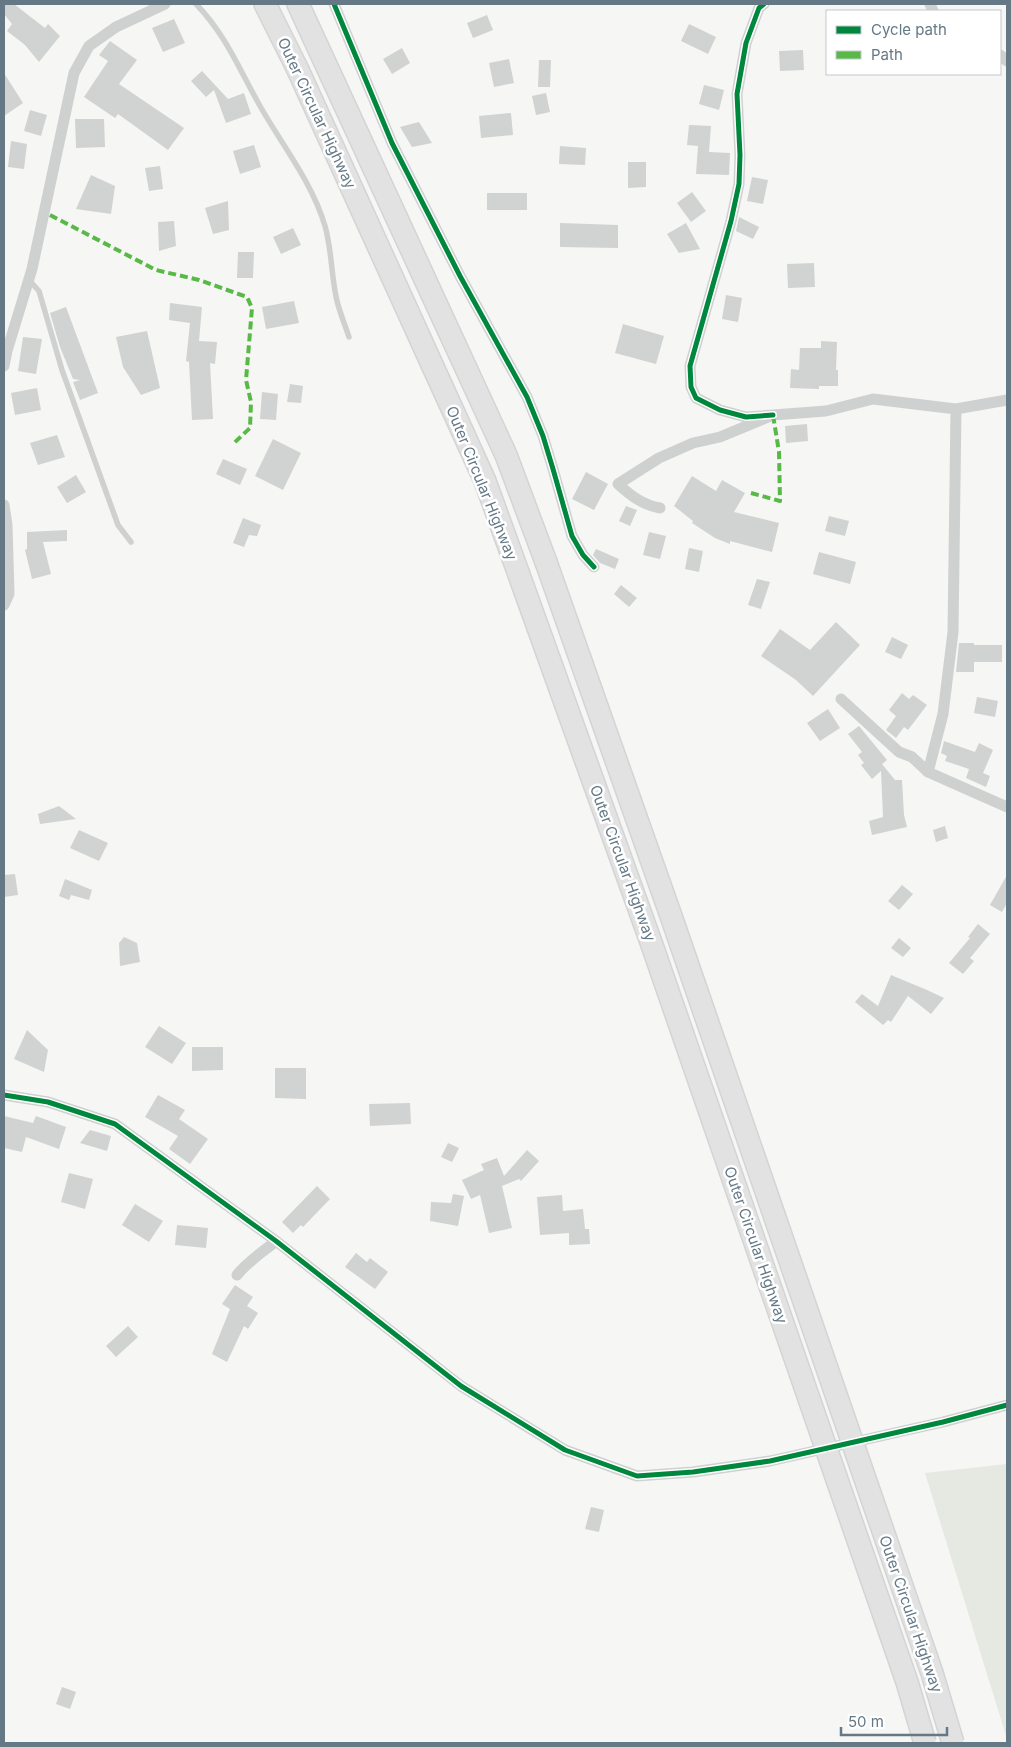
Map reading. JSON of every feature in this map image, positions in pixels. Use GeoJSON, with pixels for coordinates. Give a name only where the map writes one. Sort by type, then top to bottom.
{"type":"FeatureCollection","features":[{"type":"Feature","properties":{"kind":"highway","name":"Outer Circular Highway"},"geometry":{"type":"LineString","coordinates":[[265,4],[298,70],[485,481],[652,945],[907,1682],[925,1743]]}},
{"type":"Feature","properties":{"kind":"highway","name":"Outer Circular Highway"},"geometry":{"type":"LineString","coordinates":[[298,4],[506,455],[546,562],[671,916],[932,1673],[953,1743]]}},
{"type":"Feature","properties":{"kind":"street"},"geometry":{"type":"LineString","coordinates":[[4,366],[29,280],[74,73],[88,46],[116,27],[165,4]]}},
{"type":"Feature","properties":{"kind":"street"},"geometry":{"type":"LineString","coordinates":[[334,4],[392,143],[460,276],[526,397],[543,436],[554,469],[572,536],[594,567]]}},
{"type":"Feature","properties":{"kind":"street"},"geometry":{"type":"LineString","coordinates":[[764,4],[759,8],[746,43],[736,94],[739,123],[739,184],[731,221],[690,366],[691,386],[696,398],[720,410],[746,417],[826,411],[874,399],[956,409],[1007,400]]}},
{"type":"Feature","properties":{"kind":"street"},"geometry":{"type":"LineString","coordinates":[[928,772],[943,714],[953,632],[956,409]]}},
{"type":"Feature","properties":{"kind":"street"},"geometry":{"type":"LineString","coordinates":[[660,508],[649,506],[631,496],[618,484],[659,458],[693,443],[720,437],[773,415]]}},
{"type":"Feature","properties":{"kind":"street"},"geometry":{"type":"LineString","coordinates":[[4,505],[7,524],[9,594],[4,605]]}},
{"type":"Feature","properties":{"kind":"street"},"geometry":{"type":"LineString","coordinates":[[841,699],[899,752],[912,757],[928,772],[1007,807]]}},
{"type":"Feature","properties":{"kind":"street"},"geometry":{"type":"LineString","coordinates":[[4,1095],[48,1102],[115,1124],[276,1241],[460,1386],[565,1450],[637,1476],[693,1472],[770,1461],[943,1422],[1007,1405]]}},
{"type":"Feature","properties":{"kind":"street"},"geometry":{"type":"LineString","coordinates":[[237,1275],[244,1266],[258,1257],[276,1241]]}},
{"type":"Feature","properties":{"kind":"lane"},"geometry":{"type":"LineString","coordinates":[[196,4],[223,37],[260,106],[300,170],[313,196],[325,226],[337,300],[349,337]]}},
{"type":"Feature","properties":{"kind":"lane"},"geometry":{"type":"LineString","coordinates":[[29,280],[39,291],[62,370],[118,525],[131,542]]}},
{"type":"Feature","properties":{"kind":"shaded area"},"geometry":{"type":"Polygon","coordinates":[[[1007,1464],[1007,1739],[925,1473],[1007,1464]]]}},
{"type":"Feature","properties":{"kind":"building"},"geometry":{"type":"Polygon","coordinates":[[[4,4],[14,4],[45,28],[48,24],[60,36],[39,62],[25,45],[7,31],[12,24],[4,14],[4,4]]]}},
{"type":"Feature","properties":{"kind":"building"},"geometry":{"type":"Polygon","coordinates":[[[487,15],[493,30],[473,38],[467,23],[487,15]]]}},
{"type":"Feature","properties":{"kind":"building"},"geometry":{"type":"Polygon","coordinates":[[[174,19],[185,43],[163,52],[152,28],[174,19]]]}},
{"type":"Feature","properties":{"kind":"building"},"geometry":{"type":"Polygon","coordinates":[[[689,24],[716,37],[708,54],[681,41],[689,24]]]}},
{"type":"Feature","properties":{"kind":"building"},"geometry":{"type":"Polygon","coordinates":[[[110,41],[137,60],[119,84],[184,128],[168,150],[118,114],[115,118],[84,97],[108,61],[99,55],[110,41]]]}},
{"type":"Feature","properties":{"kind":"building"},"geometry":{"type":"Polygon","coordinates":[[[402,48],[410,63],[392,74],[383,59],[402,48]]]}},
{"type":"Feature","properties":{"kind":"building"},"geometry":{"type":"Polygon","coordinates":[[[803,50],[804,70],[780,71],[779,51],[803,50]]]}},
{"type":"Feature","properties":{"kind":"building"},"geometry":{"type":"Polygon","coordinates":[[[509,59],[514,83],[494,87],[489,63],[509,59]]]}},
{"type":"Feature","properties":{"kind":"building"},"geometry":{"type":"Polygon","coordinates":[[[539,60],[551,60],[550,87],[538,87],[539,60]]]}},
{"type":"Feature","properties":{"kind":"building"},"geometry":{"type":"Polygon","coordinates":[[[202,71],[228,99],[244,93],[251,114],[226,123],[214,90],[206,97],[191,81],[202,71]]]}},
{"type":"Feature","properties":{"kind":"building"},"geometry":{"type":"Polygon","coordinates":[[[4,73],[23,103],[4,116],[4,73]]]}},
{"type":"Feature","properties":{"kind":"building"},"geometry":{"type":"Polygon","coordinates":[[[704,85],[724,90],[719,110],[699,104],[704,85]]]}},
{"type":"Feature","properties":{"kind":"building"},"geometry":{"type":"Polygon","coordinates":[[[546,93],[550,112],[536,115],[532,96],[546,93]]]}},
{"type":"Feature","properties":{"kind":"building"},"geometry":{"type":"Polygon","coordinates":[[[30,110],[47,115],[41,136],[24,131],[30,110]]]}},
{"type":"Feature","properties":{"kind":"building"},"geometry":{"type":"Polygon","coordinates":[[[511,113],[513,135],[481,138],[479,116],[511,113]]]}},
{"type":"Feature","properties":{"kind":"building"},"geometry":{"type":"Polygon","coordinates":[[[75,119],[104,119],[105,147],[76,148],[75,119]]]}},
{"type":"Feature","properties":{"kind":"building"},"geometry":{"type":"Polygon","coordinates":[[[419,122],[432,143],[412,147],[400,127],[419,122]]]}},
{"type":"Feature","properties":{"kind":"building"},"geometry":{"type":"Polygon","coordinates":[[[689,125],[711,126],[709,152],[730,153],[729,175],[696,174],[698,146],[687,145],[689,125]]]}},
{"type":"Feature","properties":{"kind":"building"},"geometry":{"type":"Polygon","coordinates":[[[11,141],[27,144],[24,169],[8,167],[11,141]]]}},
{"type":"Feature","properties":{"kind":"building"},"geometry":{"type":"Polygon","coordinates":[[[254,145],[261,167],[240,174],[233,151],[254,145]]]}},
{"type":"Feature","properties":{"kind":"building"},"geometry":{"type":"Polygon","coordinates":[[[560,146],[586,148],[585,165],[559,164],[560,146]]]}},
{"type":"Feature","properties":{"kind":"building"},"geometry":{"type":"Polygon","coordinates":[[[628,162],[646,162],[646,187],[628,188],[628,162]]]}},
{"type":"Feature","properties":{"kind":"building"},"geometry":{"type":"Polygon","coordinates":[[[160,166],[163,189],[149,191],[145,168],[160,166]]]}},
{"type":"Feature","properties":{"kind":"building"},"geometry":{"type":"Polygon","coordinates":[[[91,175],[115,186],[111,214],[76,209],[91,175]]]}},
{"type":"Feature","properties":{"kind":"building"},"geometry":{"type":"Polygon","coordinates":[[[752,177],[768,180],[763,204],[747,201],[752,177]]]}},
{"type":"Feature","properties":{"kind":"building"},"geometry":{"type":"Polygon","coordinates":[[[692,192],[706,211],[691,222],[677,203],[692,192]]]}},
{"type":"Feature","properties":{"kind":"building"},"geometry":{"type":"Polygon","coordinates":[[[487,193],[527,193],[527,210],[487,210],[487,193]]]}},
{"type":"Feature","properties":{"kind":"building"},"geometry":{"type":"Polygon","coordinates":[[[228,201],[229,230],[213,234],[205,208],[228,201]]]}},
{"type":"Feature","properties":{"kind":"building"},"geometry":{"type":"Polygon","coordinates":[[[739,217],[759,227],[753,239],[736,231],[739,217]]]}},
{"type":"Feature","properties":{"kind":"building"},"geometry":{"type":"Polygon","coordinates":[[[174,221],[176,246],[159,251],[158,222],[174,221]]]}},
{"type":"Feature","properties":{"kind":"building"},"geometry":{"type":"Polygon","coordinates":[[[560,223],[618,225],[618,248],[560,247],[560,223]]]}},
{"type":"Feature","properties":{"kind":"building"},"geometry":{"type":"Polygon","coordinates":[[[686,223],[700,249],[679,253],[667,234],[686,223]]]}},
{"type":"Feature","properties":{"kind":"building"},"geometry":{"type":"Polygon","coordinates":[[[293,228],[301,245],[281,254],[273,237],[293,228]]]}},
{"type":"Feature","properties":{"kind":"building"},"geometry":{"type":"Polygon","coordinates":[[[238,252],[254,252],[253,278],[237,278],[238,252]]]}},
{"type":"Feature","properties":{"kind":"building"},"geometry":{"type":"Polygon","coordinates":[[[814,263],[815,287],[788,288],[787,264],[814,263]]]}},
{"type":"Feature","properties":{"kind":"building"},"geometry":{"type":"Polygon","coordinates":[[[726,295],[742,298],[738,322],[722,319],[726,295]]]}},
{"type":"Feature","properties":{"kind":"building"},"geometry":{"type":"Polygon","coordinates":[[[294,301],[299,323],[266,329],[262,307],[294,301]]]}},
{"type":"Feature","properties":{"kind":"building"},"geometry":{"type":"Polygon","coordinates":[[[170,303],[202,307],[199,341],[217,342],[215,364],[210,363],[213,419],[192,420],[189,362],[186,361],[190,323],[169,320],[170,303]]]}},
{"type":"Feature","properties":{"kind":"building"},"geometry":{"type":"Polygon","coordinates":[[[66,307],[98,393],[80,400],[73,382],[80,380],[73,379],[60,347],[50,313],[66,307]]]}},
{"type":"Feature","properties":{"kind":"building"},"geometry":{"type":"Polygon","coordinates":[[[623,324],[664,336],[656,364],[615,353],[623,324]]]}},
{"type":"Feature","properties":{"kind":"building"},"geometry":{"type":"Polygon","coordinates":[[[147,331],[160,388],[141,395],[123,367],[116,337],[147,331]]]}},
{"type":"Feature","properties":{"kind":"building"},"geometry":{"type":"Polygon","coordinates":[[[23,337],[42,339],[36,374],[18,371],[23,337]]]}},
{"type":"Feature","properties":{"kind":"building"},"geometry":{"type":"Polygon","coordinates":[[[821,341],[837,342],[836,370],[838,370],[838,386],[819,386],[819,389],[790,388],[791,369],[799,370],[800,348],[821,348],[821,341]]]}},
{"type":"Feature","properties":{"kind":"building"},"geometry":{"type":"Polygon","coordinates":[[[290,384],[303,386],[301,403],[287,402],[290,384]]]}},
{"type":"Feature","properties":{"kind":"building"},"geometry":{"type":"Polygon","coordinates":[[[37,388],[41,410],[15,415],[11,393],[37,388]]]}},
{"type":"Feature","properties":{"kind":"building"},"geometry":{"type":"Polygon","coordinates":[[[262,392],[278,394],[276,420],[260,419],[262,392]]]}},
{"type":"Feature","properties":{"kind":"building"},"geometry":{"type":"Polygon","coordinates":[[[807,424],[808,441],[786,443],[785,426],[807,424]]]}},
{"type":"Feature","properties":{"kind":"building"},"geometry":{"type":"Polygon","coordinates":[[[57,435],[65,457],[38,465],[30,443],[57,435]]]}},
{"type":"Feature","properties":{"kind":"building"},"geometry":{"type":"Polygon","coordinates":[[[273,439],[301,453],[283,490],[255,476],[273,439]]]}},
{"type":"Feature","properties":{"kind":"building"},"geometry":{"type":"Polygon","coordinates":[[[223,459],[247,469],[240,485],[216,474],[223,459]]]}},
{"type":"Feature","properties":{"kind":"building"},"geometry":{"type":"Polygon","coordinates":[[[586,472],[608,484],[594,510],[572,499],[586,472]]]}},
{"type":"Feature","properties":{"kind":"building"},"geometry":{"type":"Polygon","coordinates":[[[76,475],[86,492],[67,503],[57,487],[76,475]]]}},
{"type":"Feature","properties":{"kind":"building"},"geometry":{"type":"Polygon","coordinates":[[[692,476],[716,491],[722,480],[745,493],[734,512],[779,523],[772,552],[730,541],[730,544],[715,538],[692,523],[693,521],[674,506],[692,476]]]}},
{"type":"Feature","properties":{"kind":"building"},"geometry":{"type":"Polygon","coordinates":[[[626,506],[637,510],[630,526],[619,521],[626,506]]]}},
{"type":"Feature","properties":{"kind":"building"},"geometry":{"type":"Polygon","coordinates":[[[829,516],[849,521],[845,536],[825,531],[829,516]]]}},
{"type":"Feature","properties":{"kind":"building"},"geometry":{"type":"Polygon","coordinates":[[[243,518],[261,525],[257,536],[249,535],[244,547],[233,543],[243,518]]]}},
{"type":"Feature","properties":{"kind":"building"},"geometry":{"type":"Polygon","coordinates":[[[67,530],[67,541],[43,542],[51,574],[32,579],[25,550],[27,549],[27,532],[67,530]]]}},
{"type":"Feature","properties":{"kind":"building"},"geometry":{"type":"Polygon","coordinates":[[[649,532],[666,536],[660,559],[643,555],[649,532]]]}},
{"type":"Feature","properties":{"kind":"building"},"geometry":{"type":"Polygon","coordinates":[[[689,548],[703,551],[699,572],[685,569],[689,548]]]}},
{"type":"Feature","properties":{"kind":"building"},"geometry":{"type":"Polygon","coordinates":[[[596,549],[619,559],[615,569],[600,563],[593,555],[596,549]]]}},
{"type":"Feature","properties":{"kind":"building"},"geometry":{"type":"Polygon","coordinates":[[[819,552],[856,562],[850,584],[813,574],[819,552]]]}},
{"type":"Feature","properties":{"kind":"building"},"geometry":{"type":"Polygon","coordinates":[[[757,579],[770,582],[761,609],[748,605],[757,579]]]}},
{"type":"Feature","properties":{"kind":"building"},"geometry":{"type":"Polygon","coordinates":[[[621,585],[637,598],[629,607],[614,594],[621,585]]]}},
{"type":"Feature","properties":{"kind":"building"},"geometry":{"type":"Polygon","coordinates":[[[836,622],[860,645],[813,696],[796,680],[761,656],[780,629],[810,650],[836,622]]]}},
{"type":"Feature","properties":{"kind":"building"},"geometry":{"type":"Polygon","coordinates":[[[892,637],[908,645],[901,659],[885,652],[892,637]]]}},
{"type":"Feature","properties":{"kind":"building"},"geometry":{"type":"Polygon","coordinates":[[[959,643],[1002,645],[1002,662],[974,662],[974,672],[956,672],[959,643]]]}},
{"type":"Feature","properties":{"kind":"building"},"geometry":{"type":"Polygon","coordinates":[[[902,693],[909,699],[913,695],[927,705],[908,730],[904,727],[896,738],[886,730],[896,716],[889,710],[902,693]]]}},
{"type":"Feature","properties":{"kind":"building"},"geometry":{"type":"Polygon","coordinates":[[[977,697],[998,701],[995,717],[974,713],[977,697]]]}},
{"type":"Feature","properties":{"kind":"building"},"geometry":{"type":"Polygon","coordinates":[[[828,709],[840,728],[820,741],[807,723],[828,709]]]}},
{"type":"Feature","properties":{"kind":"building"},"geometry":{"type":"Polygon","coordinates":[[[859,726],[887,760],[882,764],[895,780],[902,780],[904,815],[907,827],[872,835],[869,821],[883,817],[881,771],[872,779],[861,765],[864,763],[858,755],[862,752],[848,734],[859,726]]]}},
{"type":"Feature","properties":{"kind":"building"},"geometry":{"type":"Polygon","coordinates":[[[944,741],[975,752],[979,743],[993,750],[983,773],[990,776],[986,787],[966,778],[969,769],[945,761],[947,756],[941,753],[944,741]]]}},
{"type":"Feature","properties":{"kind":"building"},"geometry":{"type":"Polygon","coordinates":[[[59,806],[76,819],[40,824],[38,814],[59,806]]]}},
{"type":"Feature","properties":{"kind":"building"},"geometry":{"type":"Polygon","coordinates":[[[945,826],[948,838],[936,842],[933,830],[945,826]]]}},
{"type":"Feature","properties":{"kind":"building"},"geometry":{"type":"Polygon","coordinates":[[[79,830],[108,843],[99,861],[70,848],[79,830]]]}},
{"type":"Feature","properties":{"kind":"building"},"geometry":{"type":"Polygon","coordinates":[[[15,874],[18,895],[4,897],[4,875],[15,874]]]}},
{"type":"Feature","properties":{"kind":"building"},"geometry":{"type":"Polygon","coordinates":[[[1007,875],[1007,903],[1002,912],[990,905],[1007,875]]]}},
{"type":"Feature","properties":{"kind":"building"},"geometry":{"type":"Polygon","coordinates":[[[65,879],[92,890],[89,900],[71,895],[69,900],[59,896],[65,879]]]}},
{"type":"Feature","properties":{"kind":"building"},"geometry":{"type":"Polygon","coordinates":[[[902,885],[913,894],[899,910],[888,901],[902,885]]]}},
{"type":"Feature","properties":{"kind":"building"},"geometry":{"type":"Polygon","coordinates":[[[978,924],[990,934],[970,958],[974,961],[963,974],[949,963],[970,938],[968,937],[978,924]]]}},
{"type":"Feature","properties":{"kind":"building"},"geometry":{"type":"Polygon","coordinates":[[[124,937],[137,943],[140,962],[120,966],[119,943],[124,937]]]}},
{"type":"Feature","properties":{"kind":"building"},"geometry":{"type":"Polygon","coordinates":[[[899,938],[911,948],[903,957],[891,948],[899,938]]]}},
{"type":"Feature","properties":{"kind":"building"},"geometry":{"type":"Polygon","coordinates":[[[891,975],[944,998],[931,1014],[908,996],[891,1022],[888,1020],[883,1025],[855,1002],[862,994],[878,1006],[891,975]]]}},
{"type":"Feature","properties":{"kind":"building"},"geometry":{"type":"Polygon","coordinates":[[[159,1026],[186,1043],[172,1064],[145,1047],[159,1026]]]}},
{"type":"Feature","properties":{"kind":"building"},"geometry":{"type":"Polygon","coordinates":[[[27,1030],[48,1050],[44,1072],[14,1059],[27,1030]]]}},
{"type":"Feature","properties":{"kind":"building"},"geometry":{"type":"Polygon","coordinates":[[[192,1047],[223,1047],[223,1070],[192,1071],[192,1047]]]}},
{"type":"Feature","properties":{"kind":"building"},"geometry":{"type":"Polygon","coordinates":[[[275,1068],[306,1068],[306,1099],[275,1098],[275,1068]]]}},
{"type":"Feature","properties":{"kind":"building"},"geometry":{"type":"Polygon","coordinates":[[[158,1095],[185,1110],[179,1119],[208,1139],[190,1164],[169,1149],[178,1136],[145,1117],[158,1095]]]}},
{"type":"Feature","properties":{"kind":"building"},"geometry":{"type":"Polygon","coordinates":[[[410,1103],[411,1124],[370,1126],[369,1104],[410,1103]]]}},
{"type":"Feature","properties":{"kind":"building"},"geometry":{"type":"Polygon","coordinates":[[[4,1116],[33,1123],[36,1116],[66,1127],[59,1149],[26,1137],[22,1152],[4,1148],[4,1116]]]}},
{"type":"Feature","properties":{"kind":"building"},"geometry":{"type":"Polygon","coordinates":[[[90,1130],[111,1136],[107,1151],[80,1143],[90,1130]]]}},
{"type":"Feature","properties":{"kind":"building"},"geometry":{"type":"Polygon","coordinates":[[[448,1143],[459,1148],[452,1162],[441,1157],[448,1143]]]}},
{"type":"Feature","properties":{"kind":"building"},"geometry":{"type":"Polygon","coordinates":[[[527,1150],[539,1161],[521,1181],[519,1179],[502,1186],[512,1228],[489,1233],[480,1195],[471,1199],[462,1180],[484,1170],[481,1164],[497,1158],[504,1176],[527,1150]]]}},
{"type":"Feature","properties":{"kind":"building"},"geometry":{"type":"Polygon","coordinates":[[[69,1173],[93,1179],[85,1209],[61,1202],[69,1173]]]}},
{"type":"Feature","properties":{"kind":"building"},"geometry":{"type":"Polygon","coordinates":[[[317,1186],[330,1199],[303,1227],[301,1225],[293,1233],[282,1222],[317,1186]]]}},
{"type":"Feature","properties":{"kind":"building"},"geometry":{"type":"Polygon","coordinates":[[[453,1194],[464,1196],[458,1226],[430,1221],[431,1202],[451,1203],[453,1194]]]}},
{"type":"Feature","properties":{"kind":"building"},"geometry":{"type":"Polygon","coordinates":[[[562,1195],[563,1211],[583,1209],[585,1229],[589,1229],[590,1244],[569,1245],[569,1233],[540,1235],[537,1197],[562,1195]]]}},
{"type":"Feature","properties":{"kind":"building"},"geometry":{"type":"Polygon","coordinates":[[[135,1204],[163,1221],[149,1242],[122,1225],[135,1204]]]}},
{"type":"Feature","properties":{"kind":"building"},"geometry":{"type":"Polygon","coordinates":[[[177,1225],[208,1228],[206,1248],[175,1245],[177,1225]]]}},
{"type":"Feature","properties":{"kind":"building"},"geometry":{"type":"Polygon","coordinates":[[[356,1253],[367,1262],[370,1258],[388,1272],[375,1289],[345,1267],[356,1253]]]}},
{"type":"Feature","properties":{"kind":"building"},"geometry":{"type":"Polygon","coordinates":[[[235,1285],[253,1297],[247,1306],[258,1313],[248,1329],[244,1326],[227,1362],[212,1354],[230,1309],[222,1304],[235,1285]]]}},
{"type":"Feature","properties":{"kind":"building"},"geometry":{"type":"Polygon","coordinates":[[[128,1326],[138,1337],[116,1357],[106,1346],[128,1326]]]}},
{"type":"Feature","properties":{"kind":"building"},"geometry":{"type":"Polygon","coordinates":[[[591,1507],[604,1510],[599,1532],[585,1529],[591,1507]]]}},
{"type":"Feature","properties":{"kind":"building"},"geometry":{"type":"Polygon","coordinates":[[[62,1687],[76,1692],[70,1709],[56,1704],[62,1687]]]}},
{"type":"Feature","properties":{"kind":"marked path"},"geometry":{"type":"LineString","coordinates":[[50,215],[156,270],[199,280],[247,297],[252,308],[246,380],[251,402],[250,428],[234,443]]}},
{"type":"Feature","properties":{"kind":"marked path"},"geometry":{"type":"LineString","coordinates":[[751,493],[780,501],[779,452],[773,415]]}},
{"type":"Feature","properties":{"kind":"cycle path"},"geometry":{"type":"LineString","coordinates":[[334,4],[392,143],[460,276],[527,397],[543,436],[572,536],[583,555],[594,567]]}},
{"type":"Feature","properties":{"kind":"cycle path"},"geometry":{"type":"LineString","coordinates":[[764,4],[759,8],[746,43],[737,94],[740,155],[739,184],[731,221],[690,366],[691,387],[696,398],[720,410],[746,417],[773,415]]}},
{"type":"Feature","properties":{"kind":"cycle path"},"geometry":{"type":"LineString","coordinates":[[4,1095],[48,1102],[115,1124],[276,1241],[461,1386],[565,1450],[637,1476],[693,1472],[770,1461],[943,1422],[1007,1405]]}}]}
